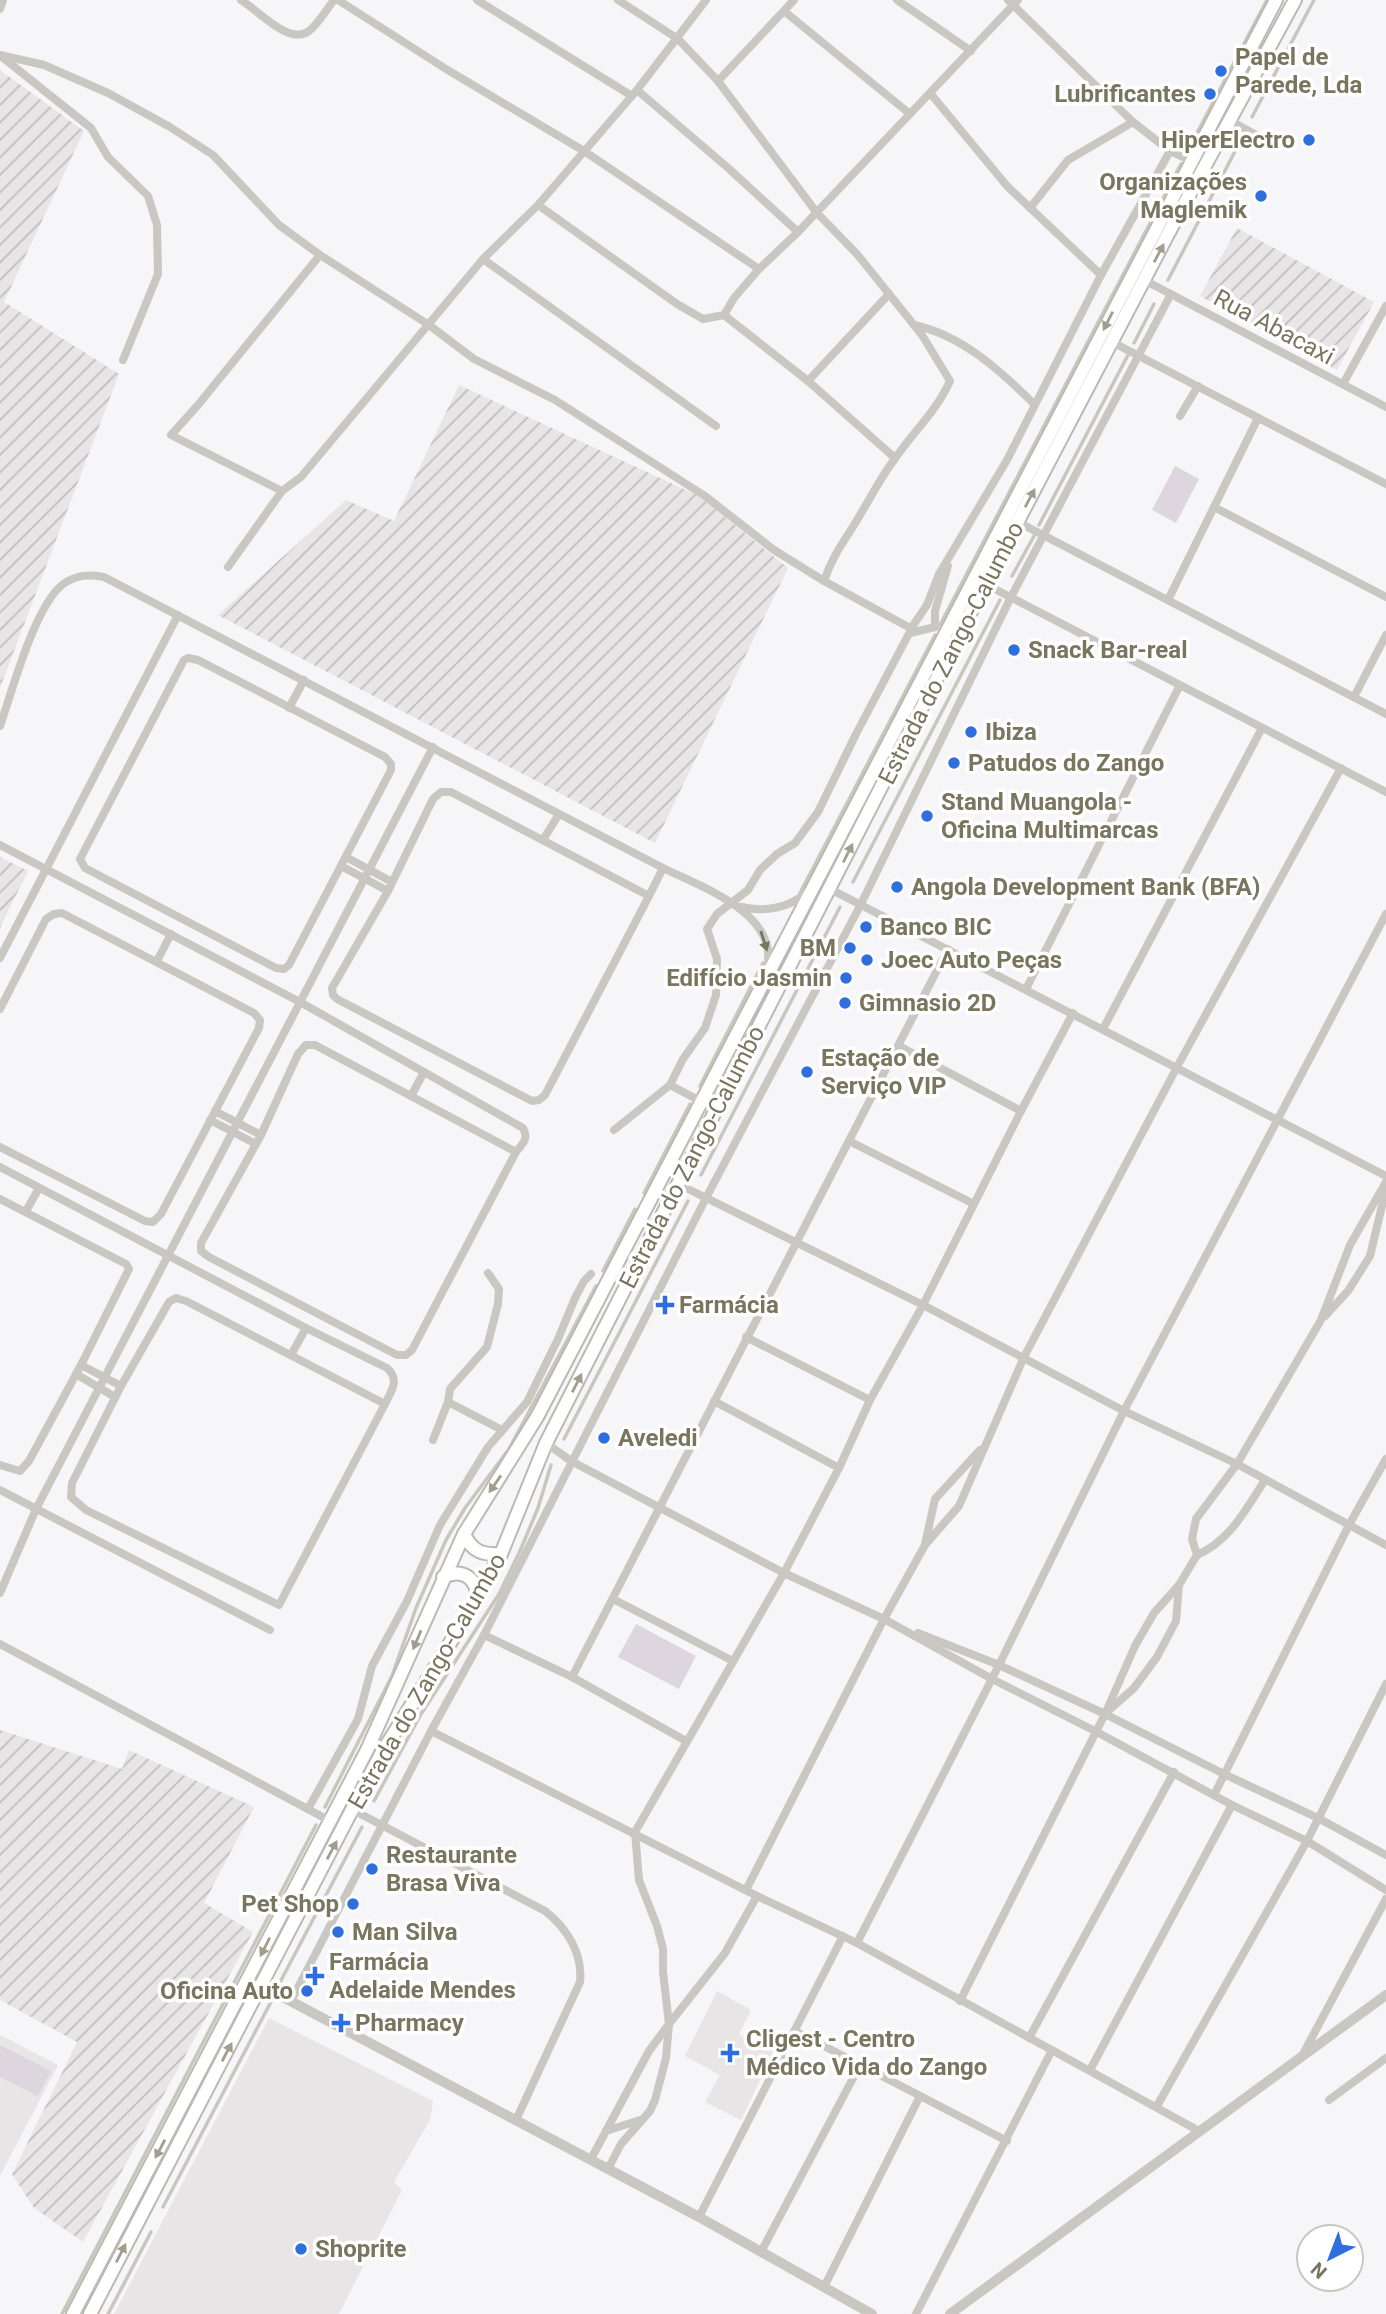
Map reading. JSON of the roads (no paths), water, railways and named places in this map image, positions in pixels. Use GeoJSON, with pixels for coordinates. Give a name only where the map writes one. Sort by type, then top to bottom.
{"type":"FeatureCollection","features":[{"type":"Feature","properties":{"kind":"main road","name":"Estrada do Zango-Calumbo"},"geometry":{"type":"LineString","coordinates":[[74,2314],[320,1815],[387,1709],[464,1534],[528,1434],[697,1099],[764,985],[941,631],[1186,159],[1276,0]]}},
{"type":"Feature","properties":{"kind":"main road","name":"Estrada do Zango-Calumbo"},"geometry":{"type":"LineString","coordinates":[[90,2314],[271,1990],[363,1814],[381,1754],[478,1598],[501,1554],[546,1443],[678,1184],[985,584],[1295,0]]}},
{"type":"Feature","properties":{"kind":"main road"},"geometry":{"type":"LineString","coordinates":[[464,1534],[468,1544],[477,1552],[487,1555],[501,1554]]}},
{"type":"Feature","properties":{"kind":"main road"},"geometry":{"type":"LineString","coordinates":[[443,1577],[458,1573],[467,1575],[477,1588],[478,1598]]}},
{"type":"Feature","properties":{"kind":"street"},"geometry":{"type":"LineString","coordinates":[[0,9],[3,0]]}},
{"type":"Feature","properties":{"kind":"street"},"geometry":{"type":"LineString","coordinates":[[241,0],[254,7],[274,25],[296,35],[305,34],[342,1],[446,69],[584,151],[759,269]]}},
{"type":"Feature","properties":{"kind":"street"},"geometry":{"type":"LineString","coordinates":[[477,0],[634,93],[727,167],[798,232]]}},
{"type":"Feature","properties":{"kind":"street"},"geometry":{"type":"LineString","coordinates":[[618,0],[678,39],[718,80],[817,213],[857,254],[914,325],[950,381],[934,411],[895,458],[842,540],[824,582]]}},
{"type":"Feature","properties":{"kind":"street"},"geometry":{"type":"LineString","coordinates":[[228,567],[282,491],[301,477],[483,259],[538,205],[634,93],[706,0]]}},
{"type":"Feature","properties":{"kind":"street"},"geometry":{"type":"LineString","coordinates":[[718,80],[794,0]]}},
{"type":"Feature","properties":{"kind":"street"},"geometry":{"type":"LineString","coordinates":[[897,0],[971,51]]}},
{"type":"Feature","properties":{"kind":"street"},"geometry":{"type":"LineString","coordinates":[[724,316],[734,298],[759,269],[817,213],[971,51],[1013,2],[1133,122],[1170,151],[1186,159]]}},
{"type":"Feature","properties":{"kind":"street"},"geometry":{"type":"LineString","coordinates":[[784,11],[910,114]]}},
{"type":"Feature","properties":{"kind":"street"},"geometry":{"type":"LineString","coordinates":[[0,56],[44,65],[108,93],[170,127],[213,155],[279,225],[429,325],[474,359],[555,400],[705,496],[774,551],[824,582],[911,631],[941,631]]}},
{"type":"Feature","properties":{"kind":"street"},"geometry":{"type":"LineString","coordinates":[[0,56],[91,128],[108,157],[148,196],[157,225],[158,274],[123,360]]}},
{"type":"Feature","properties":{"kind":"street"},"geometry":{"type":"LineString","coordinates":[[930,93],[1007,186],[1101,275]]}},
{"type":"Feature","properties":{"kind":"street"},"geometry":{"type":"LineString","coordinates":[[1231,121],[1256,135]]}},
{"type":"Feature","properties":{"kind":"street"},"geometry":{"type":"LineString","coordinates":[[1030,208],[1068,160],[1133,122]]}},
{"type":"Feature","properties":{"kind":"street"},"geometry":{"type":"LineString","coordinates":[[614,1130],[670,1085],[683,1059],[705,1028],[716,995],[717,959],[707,929],[717,914],[735,905],[760,870],[777,854],[795,843],[818,812],[856,734],[927,605],[939,574],[983,503],[1101,275],[1170,151]]}},
{"type":"Feature","properties":{"kind":"street"},"geometry":{"type":"LineString","coordinates":[[538,205],[677,304],[703,319],[724,316],[808,381],[895,458]]}},
{"type":"Feature","properties":{"kind":"street"},"geometry":{"type":"LineString","coordinates":[[282,491],[171,435],[320,254]]}},
{"type":"Feature","properties":{"kind":"street"},"geometry":{"type":"LineString","coordinates":[[483,259],[716,426]]}},
{"type":"Feature","properties":{"kind":"street","name":"Rua Abacaxi"},"geometry":{"type":"LineString","coordinates":[[1144,280],[1386,407]]}},
{"type":"Feature","properties":{"kind":"street"},"geometry":{"type":"LineString","coordinates":[[808,381],[889,294]]}},
{"type":"Feature","properties":{"kind":"street"},"geometry":{"type":"LineString","coordinates":[[291,2001],[431,1731],[484,1635],[706,1198],[861,904],[1011,597],[1171,295]]}},
{"type":"Feature","properties":{"kind":"street"},"geometry":{"type":"LineString","coordinates":[[1343,384],[1386,306]]}},
{"type":"Feature","properties":{"kind":"street"},"geometry":{"type":"LineString","coordinates":[[914,325],[932,329],[959,343],[1012,382],[1035,405]]}},
{"type":"Feature","properties":{"kind":"street"},"geometry":{"type":"LineString","coordinates":[[1112,342],[1386,484]]}},
{"type":"Feature","properties":{"kind":"street"},"geometry":{"type":"LineString","coordinates":[[1180,416],[1198,386]]}},
{"type":"Feature","properties":{"kind":"street"},"geometry":{"type":"LineString","coordinates":[[1168,600],[1258,418]]}},
{"type":"Feature","properties":{"kind":"street"},"geometry":{"type":"LineString","coordinates":[[1214,507],[1386,597]]}},
{"type":"Feature","properties":{"kind":"street"},"geometry":{"type":"LineString","coordinates":[[1018,522],[1386,714]]}},
{"type":"Feature","properties":{"kind":"street"},"geometry":{"type":"LineString","coordinates":[[941,631],[935,611],[952,554]]}},
{"type":"Feature","properties":{"kind":"street"},"geometry":{"type":"LineString","coordinates":[[0,726],[39,617],[50,597],[66,581],[86,574],[104,577],[735,905],[753,919],[764,937],[769,961],[764,985]]}},
{"type":"Feature","properties":{"kind":"street"},"geometry":{"type":"LineString","coordinates":[[985,584],[1386,792]]}},
{"type":"Feature","properties":{"kind":"street"},"geometry":{"type":"LineString","coordinates":[[927,605],[929,616],[941,631]]}},
{"type":"Feature","properties":{"kind":"street"},"geometry":{"type":"LineString","coordinates":[[0,958],[178,615]]}},
{"type":"Feature","properties":{"kind":"street"},"geometry":{"type":"LineString","coordinates":[[1354,697],[1386,635]]}},
{"type":"Feature","properties":{"kind":"street"},"geometry":{"type":"LineString","coordinates":[[184,660],[198,660],[289,708],[385,757],[391,764],[391,770],[289,965],[284,969],[85,868],[80,859],[184,660]]}},
{"type":"Feature","properties":{"kind":"street"},"geometry":{"type":"LineString","coordinates":[[289,708],[304,680]]}},
{"type":"Feature","properties":{"kind":"street"},"geometry":{"type":"LineString","coordinates":[[1026,989],[1180,685]]}},
{"type":"Feature","properties":{"kind":"street"},"geometry":{"type":"LineString","coordinates":[[1103,1029],[1262,728]]}},
{"type":"Feature","properties":{"kind":"street"},"geometry":{"type":"LineString","coordinates":[[0,1593],[36,1509],[433,747]]}},
{"type":"Feature","properties":{"kind":"street"},"geometry":{"type":"LineString","coordinates":[[746,1890],[884,1619],[925,1545],[959,1506],[1024,1357],[1177,1067],[1341,768]]}},
{"type":"Feature","properties":{"kind":"street"},"geometry":{"type":"LineString","coordinates":[[649,896],[451,792],[441,792],[433,799],[388,891],[332,988],[333,995],[532,1101],[539,1100],[545,1095],[649,896],[663,868]]}},
{"type":"Feature","properties":{"kind":"street"},"geometry":{"type":"LineString","coordinates":[[543,841],[559,814]]}},
{"type":"Feature","properties":{"kind":"street"},"geometry":{"type":"LineString","coordinates":[[0,845],[300,1002],[523,1128],[527,1138],[516,1152],[412,1350],[406,1355],[397,1355],[209,1257],[201,1251],[201,1243],[261,1135],[298,1054],[306,1045],[315,1045],[516,1152]]}},
{"type":"Feature","properties":{"kind":"street"},"geometry":{"type":"LineString","coordinates":[[346,857],[392,882]]}},
{"type":"Feature","properties":{"kind":"street"},"geometry":{"type":"LineString","coordinates":[[341,866],[388,891]]}},
{"type":"Feature","properties":{"kind":"street"},"geometry":{"type":"LineString","coordinates":[[735,905],[757,911],[782,907],[801,897],[817,882]]}},
{"type":"Feature","properties":{"kind":"street"},"geometry":{"type":"LineString","coordinates":[[831,889],[1386,1176]]}},
{"type":"Feature","properties":{"kind":"street"},"geometry":{"type":"LineString","coordinates":[[0,1009],[46,919],[62,913],[254,1013],[260,1020],[259,1028],[161,1214],[153,1222],[145,1221],[0,1147]]}},
{"type":"Feature","properties":{"kind":"street"},"geometry":{"type":"LineString","coordinates":[[857,1943],[992,1679],[1124,1411],[1386,914]]}},
{"type":"Feature","properties":{"kind":"street"},"geometry":{"type":"LineString","coordinates":[[157,961],[171,934]]}},
{"type":"Feature","properties":{"kind":"street"},"geometry":{"type":"LineString","coordinates":[[572,1677],[948,949]]}},
{"type":"Feature","properties":{"kind":"street"},"geometry":{"type":"LineString","coordinates":[[608,2169],[621,2144],[650,2111],[666,2058],[669,2024],[663,1949],[639,1880],[635,1832],[784,1573],[839,1468],[870,1400],[923,1305],[1073,1013]]}},
{"type":"Feature","properties":{"kind":"street"},"geometry":{"type":"LineString","coordinates":[[899,1046],[1021,1111]]}},
{"type":"Feature","properties":{"kind":"street"},"geometry":{"type":"LineString","coordinates":[[411,1096],[424,1072]]}},
{"type":"Feature","properties":{"kind":"street"},"geometry":{"type":"LineString","coordinates":[[670,1085],[697,1099]]}},
{"type":"Feature","properties":{"kind":"street"},"geometry":{"type":"LineString","coordinates":[[215,1111],[261,1135]]}},
{"type":"Feature","properties":{"kind":"street"},"geometry":{"type":"LineString","coordinates":[[210,1120],[256,1144]]}},
{"type":"Feature","properties":{"kind":"street"},"geometry":{"type":"LineString","coordinates":[[849,1141],[974,1204]]}},
{"type":"Feature","properties":{"kind":"street"},"geometry":{"type":"LineString","coordinates":[[0,1167],[394,1373],[395,1382],[385,1404],[279,1605],[86,1510],[71,1497],[72,1483],[121,1386],[169,1302],[176,1298],[385,1404]]}},
{"type":"Feature","properties":{"kind":"street"},"geometry":{"type":"LineString","coordinates":[[1197,1555],[1192,1539],[1196,1519],[1237,1464],[1321,1320],[1350,1245],[1386,1182]]}},
{"type":"Feature","properties":{"kind":"street"},"geometry":{"type":"LineString","coordinates":[[678,1184],[923,1305],[1124,1411],[1237,1464],[1386,1545]]}},
{"type":"Feature","properties":{"kind":"street"},"geometry":{"type":"LineString","coordinates":[[26,1211],[39,1188]]}},
{"type":"Feature","properties":{"kind":"street"},"geometry":{"type":"LineString","coordinates":[[1321,1320],[1348,1291],[1370,1256],[1386,1189]]}},
{"type":"Feature","properties":{"kind":"street"},"geometry":{"type":"LineString","coordinates":[[0,1199],[125,1264],[129,1269],[29,1461],[20,1471],[0,1465]]}},
{"type":"Feature","properties":{"kind":"street"},"geometry":{"type":"LineString","coordinates":[[433,1440],[448,1402],[450,1389],[487,1347],[499,1289],[488,1273]]}},
{"type":"Feature","properties":{"kind":"street"},"geometry":{"type":"LineString","coordinates":[[0,1644],[320,1815],[358,1719],[372,1666],[407,1601],[440,1525],[488,1447],[527,1402],[575,1298],[591,1274]]}},
{"type":"Feature","properties":{"kind":"street"},"geometry":{"type":"LineString","coordinates":[[291,1355],[306,1328]]}},
{"type":"Feature","properties":{"kind":"street"},"geometry":{"type":"LineString","coordinates":[[746,1337],[870,1400]]}},
{"type":"Feature","properties":{"kind":"street"},"geometry":{"type":"LineString","coordinates":[[81,1365],[121,1386]]}},
{"type":"Feature","properties":{"kind":"street"},"geometry":{"type":"LineString","coordinates":[[76,1374],[115,1397]]}},
{"type":"Feature","properties":{"kind":"street"},"geometry":{"type":"LineString","coordinates":[[713,1401],[839,1468]]}},
{"type":"Feature","properties":{"kind":"street"},"geometry":{"type":"LineString","coordinates":[[448,1402],[502,1430]]}},
{"type":"Feature","properties":{"kind":"street"},"geometry":{"type":"LineString","coordinates":[[546,1443],[571,1461],[784,1573],[884,1619],[999,1665],[1105,1714],[1318,1818],[1386,1855]]}},
{"type":"Feature","properties":{"kind":"street"},"geometry":{"type":"LineString","coordinates":[[925,1545],[935,1499],[984,1445]]}},
{"type":"Feature","properties":{"kind":"street"},"geometry":{"type":"LineString","coordinates":[[1214,1795],[1349,1525],[1386,1459]]}},
{"type":"Feature","properties":{"kind":"street"},"geometry":{"type":"LineString","coordinates":[[960,2001],[1105,1714],[1135,1646],[1154,1614],[1179,1586],[1197,1555],[1224,1539],[1265,1480]]}},
{"type":"Feature","properties":{"kind":"street"},"geometry":{"type":"LineString","coordinates":[[0,1490],[270,1630]]}},
{"type":"Feature","properties":{"kind":"street"},"geometry":{"type":"LineString","coordinates":[[1105,1714],[1134,1688],[1157,1657],[1175,1621],[1179,1586]]}},
{"type":"Feature","properties":{"kind":"street"},"geometry":{"type":"LineString","coordinates":[[613,1598],[733,1661]]}},
{"type":"Feature","properties":{"kind":"street"},"geometry":{"type":"LineString","coordinates":[[884,1619],[1232,1805],[1307,1841],[1386,1890]]}},
{"type":"Feature","properties":{"kind":"street"},"geometry":{"type":"LineString","coordinates":[[484,1635],[572,1677],[686,1741]]}},
{"type":"Feature","properties":{"kind":"street"},"geometry":{"type":"LineString","coordinates":[[1157,2106],[1307,1841],[1386,1684]]}},
{"type":"Feature","properties":{"kind":"street"},"geometry":{"type":"LineString","coordinates":[[431,1731],[757,1896],[857,1943],[1199,2131]]}},
{"type":"Feature","properties":{"kind":"street"},"geometry":{"type":"LineString","coordinates":[[1029,2038],[1174,1772]]}},
{"type":"Feature","properties":{"kind":"street"},"geometry":{"type":"LineString","coordinates":[[1090,2070],[1232,1805]]}},
{"type":"Feature","properties":{"kind":"street"},"geometry":{"type":"LineString","coordinates":[[363,1814],[545,1911],[573,1942],[579,1958],[580,1982],[516,2120]]}},
{"type":"Feature","properties":{"kind":"street"},"geometry":{"type":"LineString","coordinates":[[591,2159],[649,2051],[724,1953],[757,1896]]}},
{"type":"Feature","properties":{"kind":"street"},"geometry":{"type":"LineString","coordinates":[[1300,2060],[1386,1899]]}},
{"type":"Feature","properties":{"kind":"street"},"geometry":{"type":"LineString","coordinates":[[699,2217],[842,1936]]}},
{"type":"Feature","properties":{"kind":"street"},"geometry":{"type":"LineString","coordinates":[[271,1990],[699,2217],[872,2314]]}},
{"type":"Feature","properties":{"kind":"street"},"geometry":{"type":"LineString","coordinates":[[950,2314],[1386,1995]]}},
{"type":"Feature","properties":{"kind":"street"},"geometry":{"type":"LineString","coordinates":[[794,2031],[1007,2141]]}},
{"type":"Feature","properties":{"kind":"street"},"geometry":{"type":"LineString","coordinates":[[916,2314],[1052,2050]]}},
{"type":"Feature","properties":{"kind":"street"},"geometry":{"type":"LineString","coordinates":[[1329,2100],[1386,2058]]}},
{"type":"Feature","properties":{"kind":"street"},"geometry":{"type":"LineString","coordinates":[[761,2252],[860,2065]]}},
{"type":"Feature","properties":{"kind":"street"},"geometry":{"type":"LineString","coordinates":[[824,2287],[920,2096]]}},
{"type":"Feature","properties":{"kind":"street"},"geometry":{"type":"LineString","coordinates":[[619,2107],[621,2144]]}},
{"type":"Feature","properties":{"kind":"street"},"geometry":{"type":"LineString","coordinates":[[606,2131],[642,2119]]}},
{"type":"Feature","properties":{"kind":"waterway"},"geometry":{"type":"LineString","coordinates":[[1187,152],[1267,0]]}},
{"type":"Feature","properties":{"kind":"waterway"},"geometry":{"type":"LineString","coordinates":[[1252,117],[1314,0]]}},
{"type":"Feature","properties":{"kind":"waterway"},"geometry":{"type":"LineString","coordinates":[[1168,280],[1243,136]]}},
{"type":"Feature","properties":{"kind":"waterway"},"geometry":{"type":"LineString","coordinates":[[940,625],[1181,164]]}},
{"type":"Feature","properties":{"kind":"waterway"},"geometry":{"type":"LineString","coordinates":[[1134,343],[1154,304]]}},
{"type":"Feature","properties":{"kind":"waterway"},"geometry":{"type":"LineString","coordinates":[[1039,525],[1128,355]]}},
{"type":"Feature","properties":{"kind":"waterway"},"geometry":{"type":"LineString","coordinates":[[1012,576],[1034,536]]}},
{"type":"Feature","properties":{"kind":"waterway"},"geometry":{"type":"LineString","coordinates":[[853,882],[1000,600]]}},
{"type":"Feature","properties":{"kind":"waterway"},"geometry":{"type":"LineString","coordinates":[[800,893],[935,635]]}},
{"type":"Feature","properties":{"kind":"waterway"},"geometry":{"type":"LineString","coordinates":[[701,1175],[840,907]]}},
{"type":"Feature","properties":{"kind":"waterway"},"geometry":{"type":"LineString","coordinates":[[700,1086],[763,963]]}},
{"type":"Feature","properties":{"kind":"waterway"},"geometry":{"type":"LineString","coordinates":[[644,1193],[690,1104]]}},
{"type":"Feature","properties":{"kind":"waterway"},"geometry":{"type":"LineString","coordinates":[[564,1439],[688,1201]]}},
{"type":"Feature","properties":{"kind":"waterway"},"geometry":{"type":"LineString","coordinates":[[603,1271],[635,1209]]}},
{"type":"Feature","properties":{"kind":"waterway"},"geometry":{"type":"LineString","coordinates":[[325,1807],[392,1676],[416,1608],[446,1540],[465,1508],[509,1449],[596,1286]]}},
{"type":"Feature","properties":{"kind":"waterway"},"geometry":{"type":"LineString","coordinates":[[374,1801],[421,1714],[499,1594],[538,1508],[551,1465]]}},
{"type":"Feature","properties":{"kind":"waterway"},"geometry":{"type":"LineString","coordinates":[[62,2314],[316,1825]]}},
{"type":"Feature","properties":{"kind":"waterway"},"geometry":{"type":"LineString","coordinates":[[278,1986],[362,1827]]}},
{"type":"Feature","properties":{"kind":"waterway"},"geometry":{"type":"LineString","coordinates":[[163,2207],[273,1998]]}},
{"type":"Feature","properties":{"kind":"waterway"},"geometry":{"type":"LineString","coordinates":[[108,2314],[151,2232]]}},
{"type":"Feature","properties":{"kind":"place","name":"Papel de Parede, Lda"},"geometry":{"type":"Point","coordinates":[1221,71]}},
{"type":"Feature","properties":{"kind":"place","name":"Lubrificantes"},"geometry":{"type":"Point","coordinates":[1210,94]}},
{"type":"Feature","properties":{"kind":"place","name":"HiperElectro"},"geometry":{"type":"Point","coordinates":[1309,140]}},
{"type":"Feature","properties":{"kind":"place","name":"Organizações Maglemik"},"geometry":{"type":"Point","coordinates":[1261,196]}},
{"type":"Feature","properties":{"kind":"place","name":"Snack Bar-real"},"geometry":{"type":"Point","coordinates":[1014,650]}},
{"type":"Feature","properties":{"kind":"place","name":"Ibiza"},"geometry":{"type":"Point","coordinates":[971,732]}},
{"type":"Feature","properties":{"kind":"place","name":"Patudos do Zango"},"geometry":{"type":"Point","coordinates":[954,763]}},
{"type":"Feature","properties":{"kind":"place","name":"Stand Muangola - Oficina Multimarcas"},"geometry":{"type":"Point","coordinates":[927,816]}},
{"type":"Feature","properties":{"kind":"place","name":"Angola Development Bank (BFA)"},"geometry":{"type":"Point","coordinates":[897,887]}},
{"type":"Feature","properties":{"kind":"place","name":"Banco BIC"},"geometry":{"type":"Point","coordinates":[866,927]}},
{"type":"Feature","properties":{"kind":"place","name":"BM"},"geometry":{"type":"Point","coordinates":[850,948]}},
{"type":"Feature","properties":{"kind":"place","name":"Joec Auto Peças"},"geometry":{"type":"Point","coordinates":[867,960]}},
{"type":"Feature","properties":{"kind":"place","name":"Edifício Jasmin"},"geometry":{"type":"Point","coordinates":[846,978]}},
{"type":"Feature","properties":{"kind":"place","name":"Gimnasio 2D"},"geometry":{"type":"Point","coordinates":[845,1003]}},
{"type":"Feature","properties":{"kind":"place","name":"Estação de Serviço VIP"},"geometry":{"type":"Point","coordinates":[807,1072]}},
{"type":"Feature","properties":{"kind":"place","name":"Farmácia"},"geometry":{"type":"Point","coordinates":[665,1305]}},
{"type":"Feature","properties":{"kind":"place","name":"Aveledi"},"geometry":{"type":"Point","coordinates":[604,1438]}},
{"type":"Feature","properties":{"kind":"place","name":"Restaurante Brasa Viva"},"geometry":{"type":"Point","coordinates":[372,1869]}},
{"type":"Feature","properties":{"kind":"place","name":"Pet Shop"},"geometry":{"type":"Point","coordinates":[353,1904]}},
{"type":"Feature","properties":{"kind":"place","name":"Man Silva"},"geometry":{"type":"Point","coordinates":[338,1932]}},
{"type":"Feature","properties":{"kind":"place","name":"Farmácia Adelaide Mendes"},"geometry":{"type":"Point","coordinates":[315,1976]}},
{"type":"Feature","properties":{"kind":"place","name":"Oficina Auto"},"geometry":{"type":"Point","coordinates":[307,1991]}},
{"type":"Feature","properties":{"kind":"place","name":"Pharmacy"},"geometry":{"type":"Point","coordinates":[341,2023]}},
{"type":"Feature","properties":{"kind":"place","name":"Cligest - Centro Médico Vida do Zango"},"geometry":{"type":"Point","coordinates":[730,2053]}},
{"type":"Feature","properties":{"kind":"place","name":"Shoprite"},"geometry":{"type":"Point","coordinates":[301,2249]}}]}
